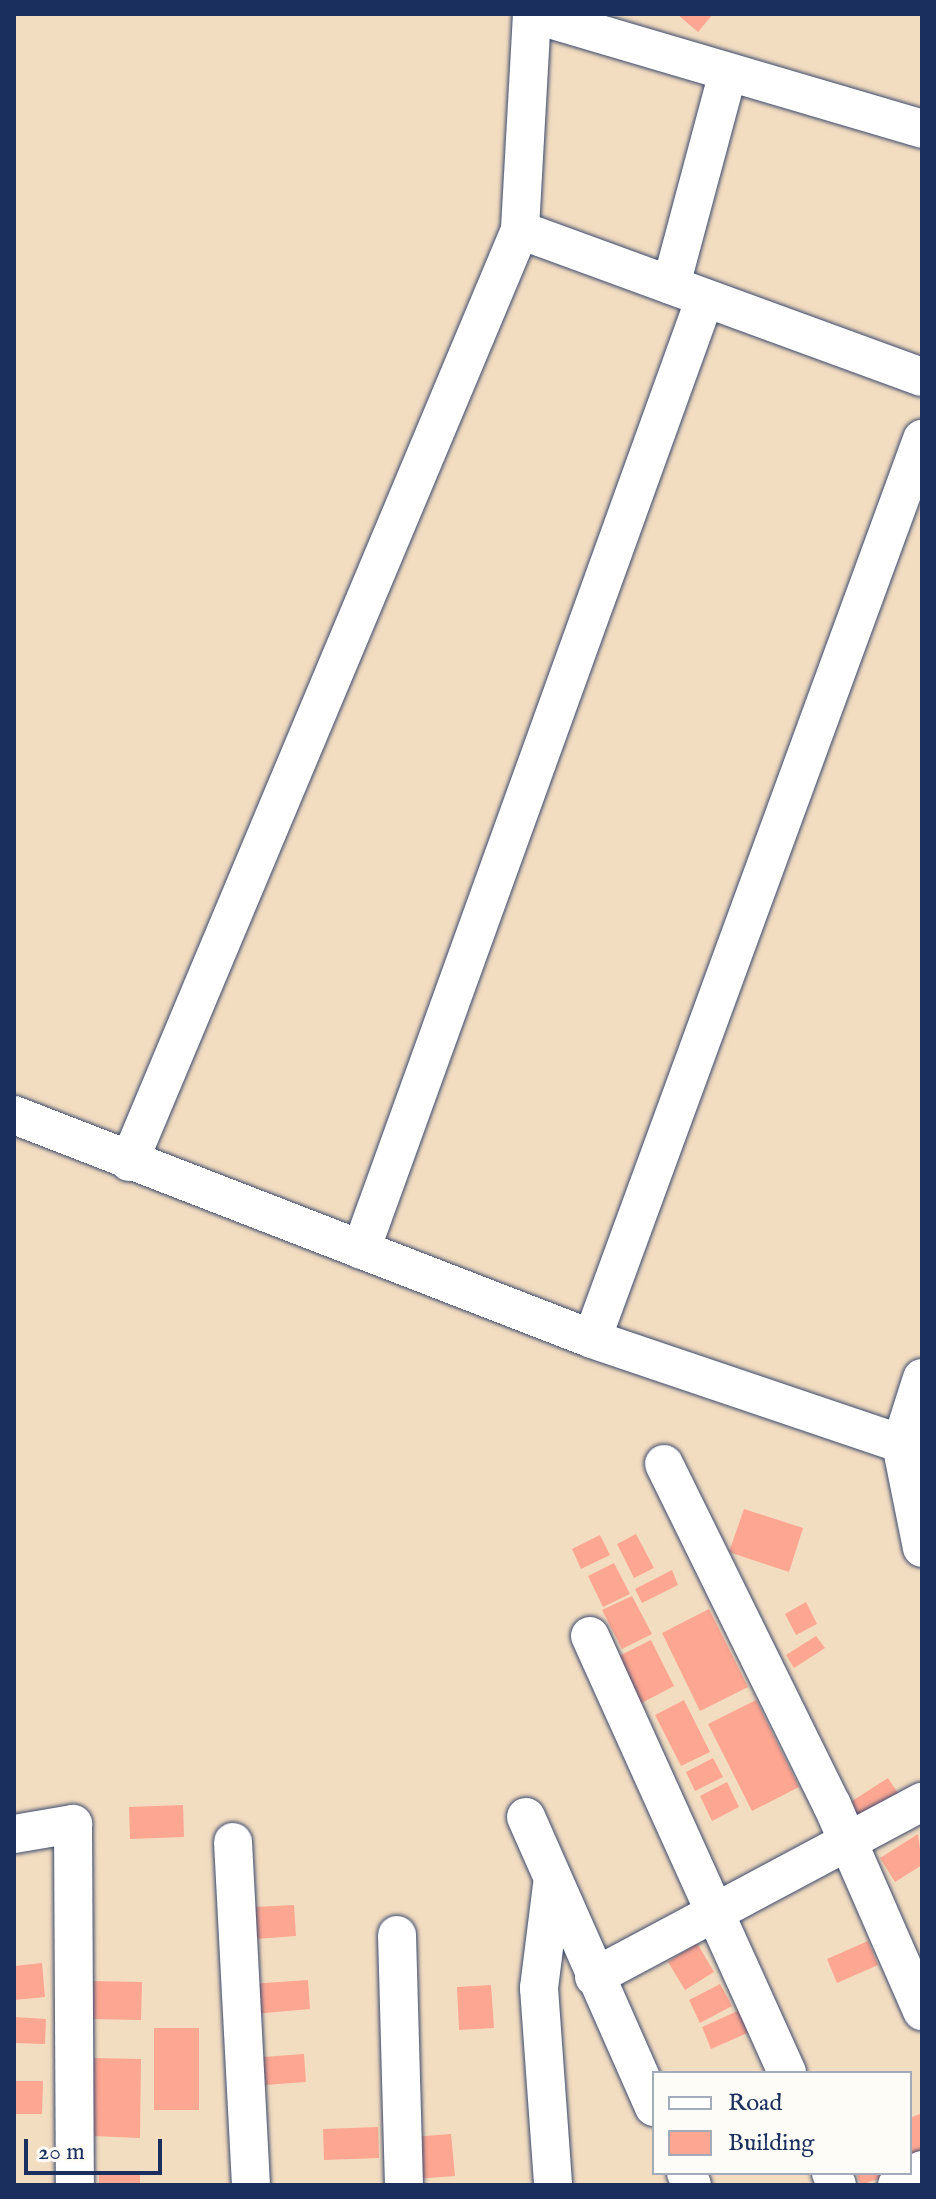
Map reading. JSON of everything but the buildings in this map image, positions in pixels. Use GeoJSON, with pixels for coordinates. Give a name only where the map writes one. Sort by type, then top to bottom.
{"type":"FeatureCollection","features":[{"type":"Feature","properties":{"kind":"street"},"geometry":{"type":"LineString","coordinates":[[129,1162],[520,230],[532,14],[922,129]]}},
{"type":"Feature","properties":{"kind":"street"},"geometry":{"type":"LineString","coordinates":[[361,1250],[688,292],[728,72]]}},
{"type":"Feature","properties":{"kind":"street"},"geometry":{"type":"LineString","coordinates":[[520,230],[922,377]]}},
{"type":"Feature","properties":{"kind":"street"},"geometry":{"type":"LineString","coordinates":[[592,1339],[922,439]]}},
{"type":"Feature","properties":{"kind":"street"},"geometry":{"type":"LineString","coordinates":[[14,1115],[592,1339],[911,1447]]}},
{"type":"Feature","properties":{"kind":"street"},"geometry":{"type":"LineString","coordinates":[[922,1378],[911,1447],[922,1548]]}},
{"type":"Feature","properties":{"kind":"street"},"geometry":{"type":"LineString","coordinates":[[664,1464],[850,1845],[922,2011]]}},
{"type":"Feature","properties":{"kind":"street"},"geometry":{"type":"LineString","coordinates":[[590,1636],[786,2071]]}},
{"type":"Feature","properties":{"kind":"street"},"geometry":{"type":"LineString","coordinates":[[594,1977],[850,1845],[922,1802]]}},
{"type":"Feature","properties":{"kind":"street"},"geometry":{"type":"LineString","coordinates":[[526,1817],[552,1885],[652,2103]]}},
{"type":"Feature","properties":{"kind":"street"},"geometry":{"type":"LineString","coordinates":[[14,1834],[73,1824],[75,2185]]}},
{"type":"Feature","properties":{"kind":"street"},"geometry":{"type":"LineString","coordinates":[[233,1842],[251,2185]]}},
{"type":"Feature","properties":{"kind":"street"},"geometry":{"type":"LineString","coordinates":[[552,1885],[539,1988],[553,2185]]}},
{"type":"Feature","properties":{"kind":"street"},"geometry":{"type":"LineString","coordinates":[[397,1935],[404,2185]]}},
{"type":"Feature","properties":{"kind":"street"},"geometry":{"type":"LineString","coordinates":[[897,2185],[922,2170]]}}]}
